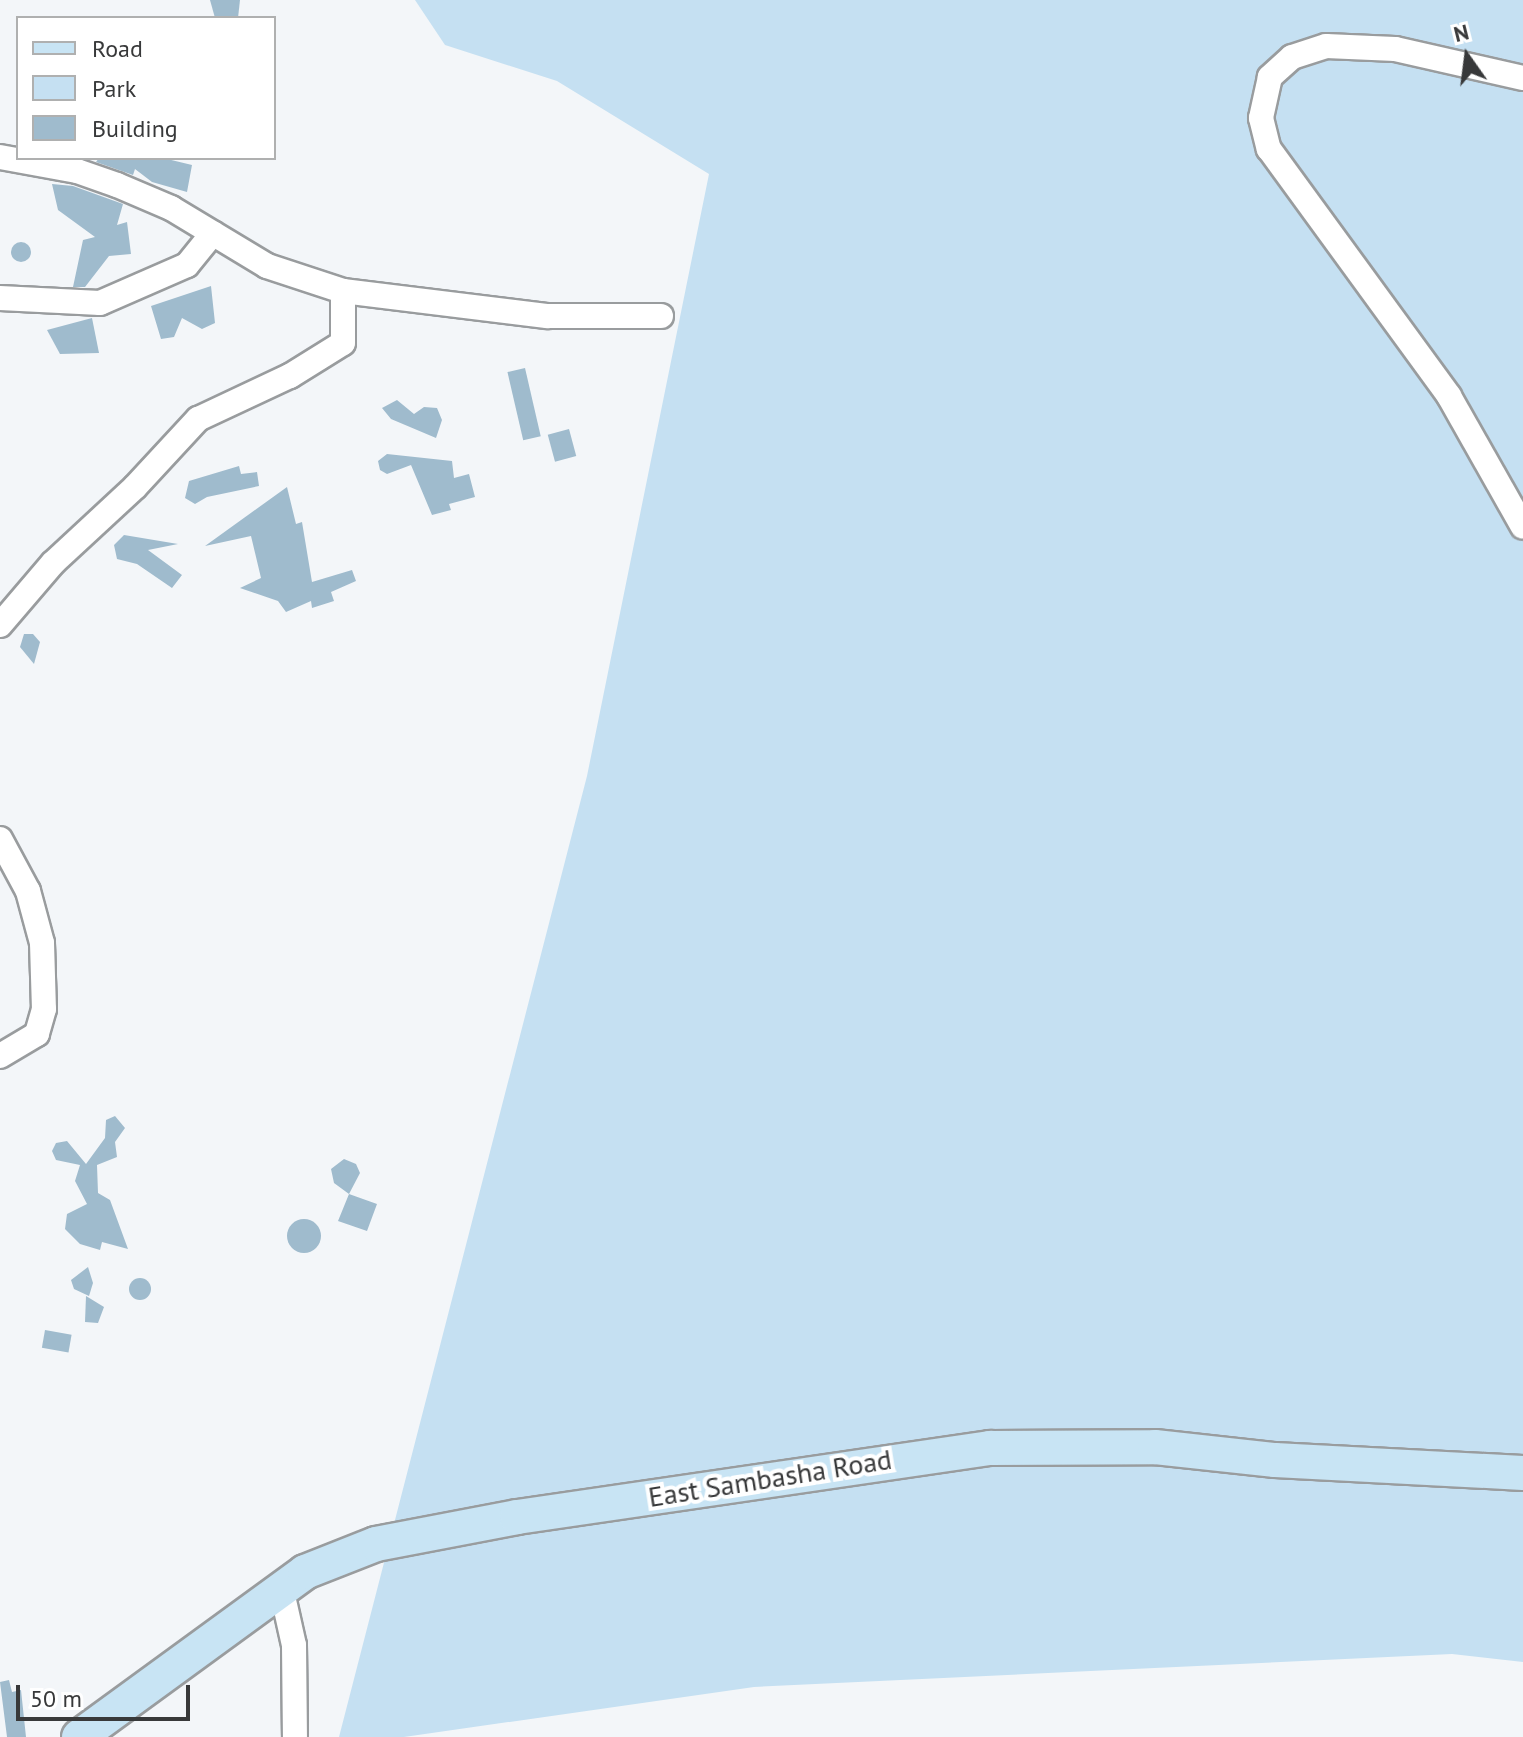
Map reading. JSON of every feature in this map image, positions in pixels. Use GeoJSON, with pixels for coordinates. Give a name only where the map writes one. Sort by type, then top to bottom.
{"type":"FeatureCollection","features":[{"type":"Feature","properties":{"kind":"street"},"geometry":{"type":"LineString","coordinates":[[1523,78],[1395,49],[1326,46],[1292,57],[1270,77],[1261,118],[1269,149],[1449,396],[1523,527]]}},
{"type":"Feature","properties":{"kind":"street"},"geometry":{"type":"LineString","coordinates":[[0,157],[91,176],[171,208],[267,266],[343,291],[548,316],[661,316]]}},
{"type":"Feature","properties":{"kind":"street"},"geometry":{"type":"LineString","coordinates":[[0,298],[100,303],[187,265],[213,233]]}},
{"type":"Feature","properties":{"kind":"street"},"geometry":{"type":"LineString","coordinates":[[0,625],[53,563],[135,487],[198,419],[290,376],[343,343],[343,291]]}},
{"type":"Feature","properties":{"kind":"street"},"geometry":{"type":"LineString","coordinates":[[0,839],[28,891],[42,943],[44,1009],[37,1034],[0,1056]]}},
{"type":"Feature","properties":{"kind":"street","name":"East Sambasha Road"},"geometry":{"type":"LineString","coordinates":[[79,1737],[281,1587],[332,1560],[376,1544],[517,1517],[990,1448],[1155,1447],[1275,1460],[1523,1473]]}},
{"type":"Feature","properties":{"kind":"street"},"geometry":{"type":"LineString","coordinates":[[281,1587],[294,1645],[295,1737]]}},
{"type":"Feature","properties":{"kind":"green space"},"geometry":{"type":"Polygon","coordinates":[[[415,0],[1523,0],[1523,1662],[1452,1654],[754,1687],[404,1737],[339,1737],[587,776],[709,174],[557,81],[445,45],[415,0]]]}},
{"type":"Feature","properties":{"kind":"building"},"geometry":{"type":"Polygon","coordinates":[[[210,0],[240,0],[238,16],[214,16],[210,0]]]}},
{"type":"Feature","properties":{"kind":"building"},"geometry":{"type":"Polygon","coordinates":[[[171,160],[192,165],[187,192],[152,182],[135,169],[133,175],[96,162],[171,160]]]}},
{"type":"Feature","properties":{"kind":"building"},"geometry":{"type":"Polygon","coordinates":[[[52,184],[73,186],[123,204],[117,225],[127,222],[131,254],[109,256],[85,287],[73,287],[83,240],[95,237],[58,210],[52,184]]]}},
{"type":"Feature","properties":{"kind":"building"},"geometry":{"type":"Polygon","coordinates":[[[21,242],[28,245],[31,252],[28,259],[21,262],[14,259],[11,252],[14,245],[21,242]]]}},
{"type":"Feature","properties":{"kind":"building"},"geometry":{"type":"Polygon","coordinates":[[[211,286],[215,323],[202,329],[182,318],[174,337],[161,339],[151,306],[211,286]]]}},
{"type":"Feature","properties":{"kind":"building"},"geometry":{"type":"Polygon","coordinates":[[[92,318],[99,353],[60,354],[47,330],[92,318]]]}},
{"type":"Feature","properties":{"kind":"building"},"geometry":{"type":"Polygon","coordinates":[[[525,368],[541,436],[523,440],[507,372],[525,368]]]}},
{"type":"Feature","properties":{"kind":"building"},"geometry":{"type":"Polygon","coordinates":[[[397,400],[414,414],[424,407],[437,408],[442,420],[436,438],[391,419],[382,408],[397,400]]]}},
{"type":"Feature","properties":{"kind":"building"},"geometry":{"type":"Polygon","coordinates":[[[569,429],[576,456],[555,462],[548,435],[569,429]]]}},
{"type":"Feature","properties":{"kind":"building"},"geometry":{"type":"Polygon","coordinates":[[[387,454],[452,461],[454,478],[469,474],[475,497],[449,504],[451,510],[432,515],[411,465],[387,474],[380,470],[378,461],[387,454]]]}},
{"type":"Feature","properties":{"kind":"building"},"geometry":{"type":"Polygon","coordinates":[[[239,466],[241,474],[257,472],[259,486],[207,497],[195,504],[185,498],[189,481],[239,466]]]}},
{"type":"Feature","properties":{"kind":"building"},"geometry":{"type":"Polygon","coordinates":[[[287,487],[296,524],[302,522],[312,582],[352,570],[356,581],[331,592],[334,601],[312,608],[311,601],[286,612],[278,601],[240,588],[261,578],[251,536],[205,546],[287,487]]]}},
{"type":"Feature","properties":{"kind":"building"},"geometry":{"type":"Polygon","coordinates":[[[124,535],[178,544],[148,550],[182,575],[172,588],[137,564],[117,559],[114,545],[124,535]]]}},
{"type":"Feature","properties":{"kind":"building"},"geometry":{"type":"Polygon","coordinates":[[[24,634],[33,634],[40,642],[34,664],[20,647],[24,634]]]}},
{"type":"Feature","properties":{"kind":"building"},"geometry":{"type":"Polygon","coordinates":[[[115,1116],[125,1128],[115,1142],[117,1157],[97,1165],[98,1193],[110,1200],[128,1249],[102,1242],[100,1250],[80,1244],[65,1229],[67,1214],[87,1204],[75,1181],[80,1165],[56,1160],[52,1151],[56,1143],[67,1141],[86,1164],[105,1138],[106,1120],[115,1116]]]}},
{"type":"Feature","properties":{"kind":"building"},"geometry":{"type":"Polygon","coordinates":[[[344,1159],[356,1164],[360,1173],[349,1194],[334,1183],[331,1169],[344,1159]]]}},
{"type":"Feature","properties":{"kind":"building"},"geometry":{"type":"Polygon","coordinates":[[[349,1194],[377,1204],[367,1231],[338,1221],[349,1194]]]}},
{"type":"Feature","properties":{"kind":"building"},"geometry":{"type":"Polygon","coordinates":[[[304,1219],[316,1224],[321,1236],[316,1248],[304,1253],[292,1248],[287,1236],[292,1224],[304,1219]]]}},
{"type":"Feature","properties":{"kind":"building"},"geometry":{"type":"Polygon","coordinates":[[[88,1267],[93,1283],[89,1296],[74,1289],[71,1280],[88,1267]]]}},
{"type":"Feature","properties":{"kind":"building"},"geometry":{"type":"Polygon","coordinates":[[[140,1278],[151,1289],[140,1300],[129,1289],[140,1278]]]}},
{"type":"Feature","properties":{"kind":"building"},"geometry":{"type":"Polygon","coordinates":[[[86,1296],[104,1307],[98,1323],[85,1322],[86,1296]]]}},
{"type":"Feature","properties":{"kind":"building"},"geometry":{"type":"Polygon","coordinates":[[[45,1330],[72,1335],[68,1352],[42,1348],[45,1330]]]}},
{"type":"Feature","properties":{"kind":"building"},"geometry":{"type":"Polygon","coordinates":[[[9,1680],[12,1692],[21,1690],[26,1737],[7,1737],[0,1682],[9,1680]]]}}]}
